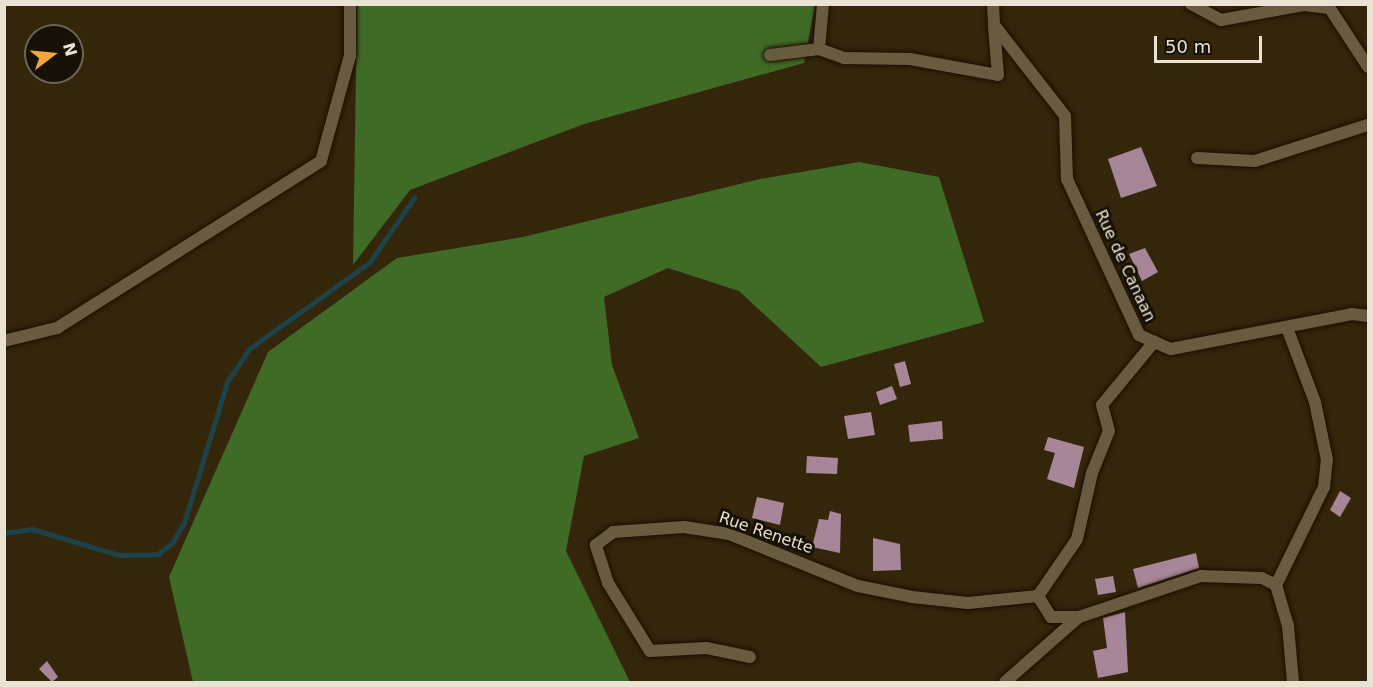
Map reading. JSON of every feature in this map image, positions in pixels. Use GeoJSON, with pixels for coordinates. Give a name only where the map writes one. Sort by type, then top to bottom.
{"type":"FeatureCollection","features":[{"type":"Feature","properties":{"kind":"street"},"geometry":{"type":"LineString","coordinates":[[4,341],[57,328],[321,161],[350,56],[350,4]]}},
{"type":"Feature","properties":{"kind":"street"},"geometry":{"type":"LineString","coordinates":[[819,49],[823,4]]}},
{"type":"Feature","properties":{"kind":"street"},"geometry":{"type":"LineString","coordinates":[[770,55],[819,49],[844,58],[910,59],[998,75],[993,4]]}},
{"type":"Feature","properties":{"kind":"street"},"geometry":{"type":"LineString","coordinates":[[1191,4],[1221,20],[1304,5],[1328,6],[1368,67]]}},
{"type":"Feature","properties":{"kind":"street","name":"Rue de Canaan"},"geometry":{"type":"LineString","coordinates":[[994,25],[1065,116],[1066,179],[1139,335],[1171,349],[1352,314],[1368,316]]}},
{"type":"Feature","properties":{"kind":"street"},"geometry":{"type":"LineString","coordinates":[[1197,158],[1255,161],[1368,125]]}},
{"type":"Feature","properties":{"kind":"street"},"geometry":{"type":"LineString","coordinates":[[1287,328],[1315,402],[1327,460],[1324,487],[1276,585],[1286,617],[1293,682]]}},
{"type":"Feature","properties":{"kind":"street"},"geometry":{"type":"LineString","coordinates":[[1154,342],[1102,405],[1109,431],[1092,473],[1077,539],[1038,596],[1051,616],[1079,617],[1201,576],[1262,578],[1276,585]]}},
{"type":"Feature","properties":{"kind":"street","name":"Rue Renette"},"geometry":{"type":"LineString","coordinates":[[750,657],[706,648],[650,651],[608,583],[596,545],[613,532],[684,527],[729,534],[858,586],[912,597],[968,603],[1038,596]]}},
{"type":"Feature","properties":{"kind":"street"},"geometry":{"type":"LineString","coordinates":[[1005,682],[1079,617]]}},
{"type":"Feature","properties":{"kind":"green space"},"geometry":{"type":"Polygon","coordinates":[[[357,5],[815,5],[804,63],[584,124],[410,190],[353,265],[357,5]]]}},
{"type":"Feature","properties":{"kind":"green space"},"geometry":{"type":"Polygon","coordinates":[[[859,162],[939,177],[984,322],[821,367],[739,291],[668,268],[604,297],[612,365],[639,438],[584,456],[566,551],[630,682],[193,682],[169,577],[268,352],[397,258],[523,237],[760,179],[859,162]]]}},
{"type":"Feature","properties":{"kind":"building"},"geometry":{"type":"Polygon","coordinates":[[[1141,147],[1157,186],[1121,198],[1108,159],[1141,147]]]}},
{"type":"Feature","properties":{"kind":"building"},"geometry":{"type":"Polygon","coordinates":[[[1145,248],[1158,272],[1142,281],[1129,254],[1145,248]]]}},
{"type":"Feature","properties":{"kind":"building"},"geometry":{"type":"Polygon","coordinates":[[[905,361],[911,384],[900,387],[894,364],[905,361]]]}},
{"type":"Feature","properties":{"kind":"building"},"geometry":{"type":"Polygon","coordinates":[[[892,386],[897,399],[880,405],[876,392],[892,386]]]}},
{"type":"Feature","properties":{"kind":"building"},"geometry":{"type":"Polygon","coordinates":[[[871,412],[875,435],[848,439],[844,416],[871,412]]]}},
{"type":"Feature","properties":{"kind":"building"},"geometry":{"type":"Polygon","coordinates":[[[942,421],[943,439],[910,442],[908,425],[942,421]]]}},
{"type":"Feature","properties":{"kind":"building"},"geometry":{"type":"Polygon","coordinates":[[[1048,437],[1084,447],[1074,488],[1047,479],[1055,453],[1044,450],[1048,437]]]}},
{"type":"Feature","properties":{"kind":"building"},"geometry":{"type":"Polygon","coordinates":[[[807,456],[838,458],[837,474],[806,473],[807,456]]]}},
{"type":"Feature","properties":{"kind":"building"},"geometry":{"type":"Polygon","coordinates":[[[1340,491],[1351,498],[1340,517],[1330,510],[1340,491]]]}},
{"type":"Feature","properties":{"kind":"building"},"geometry":{"type":"Polygon","coordinates":[[[757,497],[784,503],[780,525],[752,518],[757,497]]]}},
{"type":"Feature","properties":{"kind":"building"},"geometry":{"type":"Polygon","coordinates":[[[830,511],[841,514],[840,553],[812,547],[819,519],[828,520],[830,511]]]}},
{"type":"Feature","properties":{"kind":"building"},"geometry":{"type":"Polygon","coordinates":[[[873,538],[900,544],[901,570],[873,571],[873,538]]]}},
{"type":"Feature","properties":{"kind":"building"},"geometry":{"type":"Polygon","coordinates":[[[1196,553],[1199,568],[1138,588],[1133,569],[1196,553]]]}},
{"type":"Feature","properties":{"kind":"building"},"geometry":{"type":"Polygon","coordinates":[[[1113,576],[1116,592],[1098,595],[1095,579],[1113,576]]]}},
{"type":"Feature","properties":{"kind":"building"},"geometry":{"type":"Polygon","coordinates":[[[1125,612],[1128,672],[1098,678],[1093,651],[1107,648],[1103,618],[1125,612]]]}},
{"type":"Feature","properties":{"kind":"building"},"geometry":{"type":"Polygon","coordinates":[[[47,661],[58,677],[52,682],[39,669],[47,661]]]}},
{"type":"Feature","properties":{"kind":"waterway"},"geometry":{"type":"LineString","coordinates":[[4,533],[32,529],[119,555],[158,554],[172,543],[184,523],[227,382],[249,349],[370,262],[414,198]]}}]}
